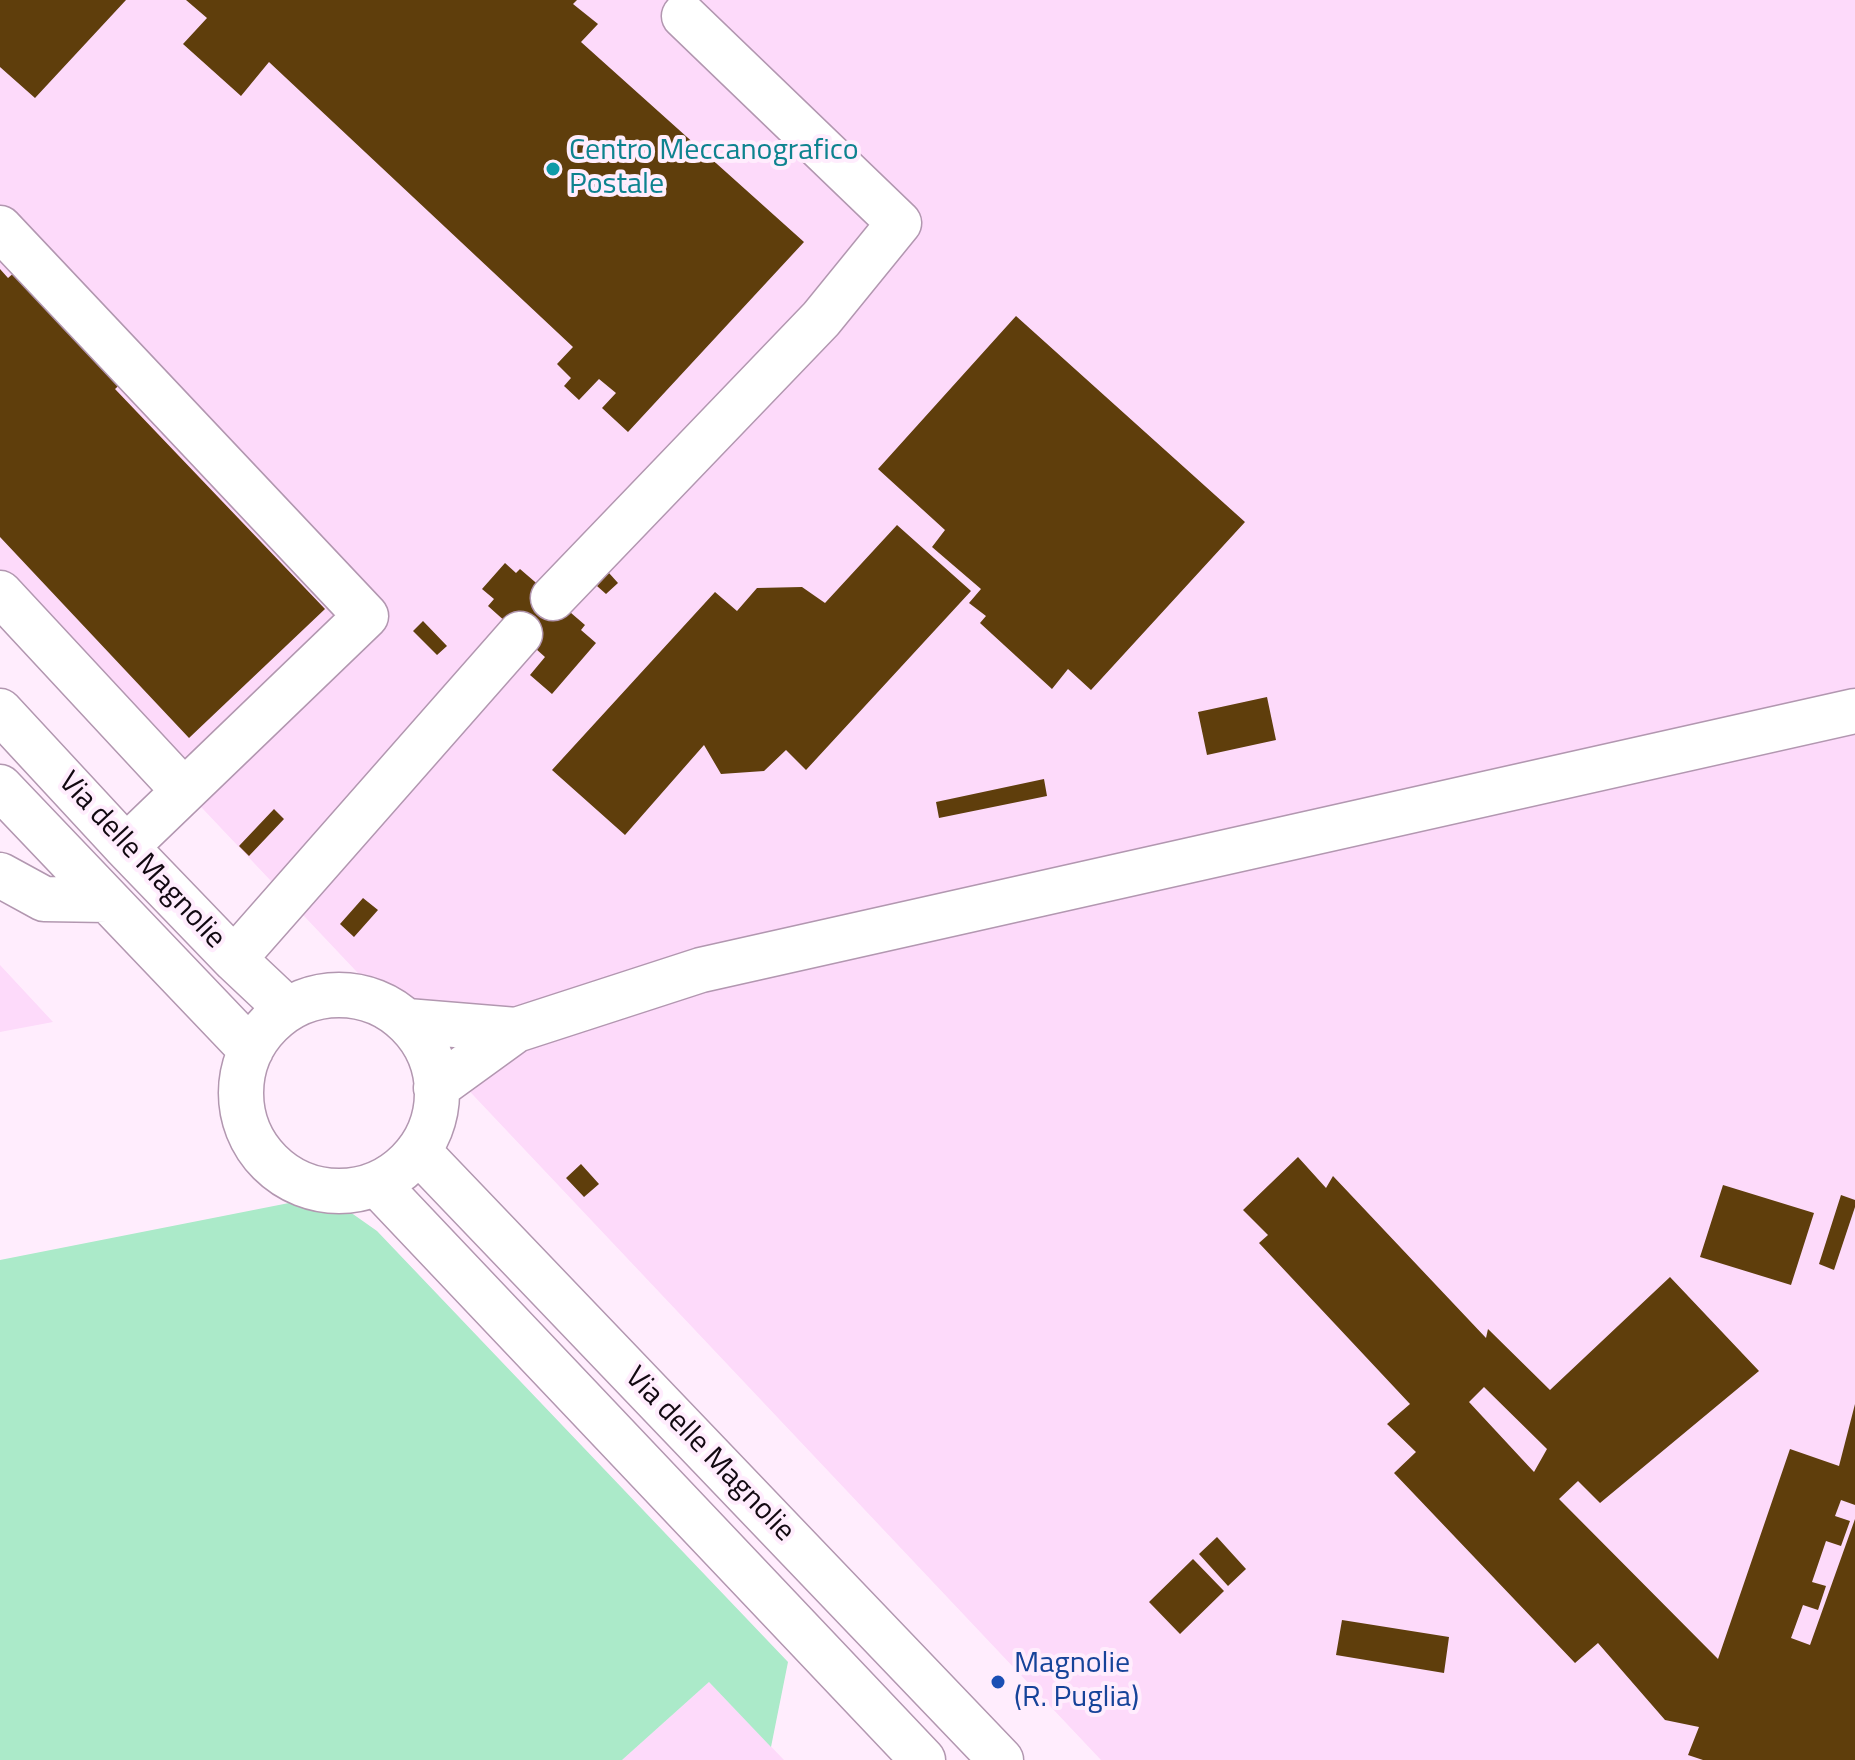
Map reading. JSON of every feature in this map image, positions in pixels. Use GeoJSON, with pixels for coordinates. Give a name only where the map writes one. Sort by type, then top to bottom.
{"type":"FeatureCollection","features":[{"type":"Feature","properties":{"kind":"street"},"geometry":{"type":"LineString","coordinates":[[553,598],[821,319],[899,223],[684,16]]}},
{"type":"Feature","properties":{"kind":"street"},"geometry":{"type":"LineString","coordinates":[[0,228],[366,616],[126,847]]}},
{"type":"Feature","properties":{"kind":"street"},"geometry":{"type":"LineString","coordinates":[[0,593],[184,791]]}},
{"type":"Feature","properties":{"kind":"street"},"geometry":{"type":"LineString","coordinates":[[234,959],[520,634]]}},
{"type":"Feature","properties":{"kind":"street","name":"Via delle Magnolie"},"geometry":{"type":"LineString","coordinates":[[0,711],[126,847],[286,1008]]}},
{"type":"Feature","properties":{"kind":"street"},"geometry":{"type":"LineString","coordinates":[[436,1088],[516,1030],[701,970],[1855,711]]}},
{"type":"Feature","properties":{"kind":"street","name":"Via delle Magnolie"},"geometry":{"type":"LineString","coordinates":[[0,787],[251,1050]]}},
{"type":"Feature","properties":{"kind":"street"},"geometry":{"type":"LineString","coordinates":[[0,875],[44,899],[108,900]]}},
{"type":"Feature","properties":{"kind":"street"},"geometry":{"type":"LineString","coordinates":[[348,994],[380,1002],[407,1021],[426,1047],[437,1078],[436,1111],[425,1141],[405,1167],[377,1184],[350,1191],[321,1190],[294,1181],[270,1165],[252,1142],[242,1115],[240,1087],[245,1058],[261,1030],[286,1008],[316,996],[348,994]]}},
{"type":"Feature","properties":{"kind":"street"},"geometry":{"type":"LineString","coordinates":[[407,1021],[516,1030]]}},
{"type":"Feature","properties":{"kind":"street","name":"Via delle Magnolie"},"geometry":{"type":"LineString","coordinates":[[418,1151],[1001,1760]]}},
{"type":"Feature","properties":{"kind":"street","name":"Via delle Magnolie"},"geometry":{"type":"LineString","coordinates":[[377,1184],[923,1760]]}},
{"type":"Feature","properties":{"kind":"shaded area"},"geometry":{"type":"Polygon","coordinates":[[[0,0],[1855,0],[1855,1760],[1101,1760],[0,594],[0,0]]]}},
{"type":"Feature","properties":{"kind":"shaded area"},"geometry":{"type":"Polygon","coordinates":[[[0,965],[53,1022],[0,1032],[0,965]]]}},
{"type":"Feature","properties":{"kind":"shaded area"},"geometry":{"type":"Polygon","coordinates":[[[709,1682],[784,1760],[622,1760],[709,1682]]]}},
{"type":"Feature","properties":{"kind":"green space"},"geometry":{"type":"Polygon","coordinates":[[[289,1203],[329,1213],[350,1212],[377,1231],[788,1662],[771,1747],[709,1682],[622,1760],[0,1760],[0,1260],[289,1203]]]}},
{"type":"Feature","properties":{"kind":"building"},"geometry":{"type":"Polygon","coordinates":[[[0,0],[126,0],[35,98],[0,67],[0,0]]]}},
{"type":"Feature","properties":{"kind":"building","name":"Centro Meccanografico Postale"},"geometry":{"type":"Polygon","coordinates":[[[186,0],[577,0],[573,4],[598,24],[581,42],[804,242],[628,432],[602,408],[616,393],[599,379],[579,400],[564,386],[571,378],[557,364],[573,347],[269,62],[241,96],[183,44],[207,18],[186,0]]]}},
{"type":"Feature","properties":{"kind":"building"},"geometry":{"type":"Polygon","coordinates":[[[23,265],[128,377],[115,389],[325,609],[189,738],[0,537],[0,269],[8,278],[23,265]]]}},
{"type":"Feature","properties":{"kind":"building"},"geometry":{"type":"Polygon","coordinates":[[[1016,316],[1245,522],[1091,690],[1068,669],[1052,689],[980,623],[986,616],[969,603],[981,589],[932,547],[945,530],[878,469],[1016,316]]]}},
{"type":"Feature","properties":{"kind":"building"},"geometry":{"type":"Polygon","coordinates":[[[897,525],[971,591],[806,770],[786,750],[764,771],[721,774],[704,745],[625,835],[552,770],[715,592],[737,611],[757,588],[802,587],[825,603],[897,525]]]}},
{"type":"Feature","properties":{"kind":"building"},"geometry":{"type":"Polygon","coordinates":[[[505,563],[516,573],[520,569],[585,625],[581,630],[596,643],[552,694],[530,675],[545,657],[488,606],[494,599],[482,589],[505,563]]]}},
{"type":"Feature","properties":{"kind":"building"},"geometry":{"type":"Polygon","coordinates":[[[609,573],[618,583],[606,594],[597,586],[609,573]]]}},
{"type":"Feature","properties":{"kind":"building"},"geometry":{"type":"Polygon","coordinates":[[[423,621],[447,646],[437,655],[413,631],[423,621]]]}},
{"type":"Feature","properties":{"kind":"building"},"geometry":{"type":"Polygon","coordinates":[[[1267,697],[1276,740],[1207,755],[1198,712],[1267,697]]]}},
{"type":"Feature","properties":{"kind":"building"},"geometry":{"type":"Polygon","coordinates":[[[1044,779],[1047,796],[939,818],[936,802],[1044,779]]]}},
{"type":"Feature","properties":{"kind":"building"},"geometry":{"type":"Polygon","coordinates":[[[274,809],[284,819],[249,856],[239,846],[274,809]]]}},
{"type":"Feature","properties":{"kind":"building"},"geometry":{"type":"Polygon","coordinates":[[[363,898],[378,910],[354,937],[340,924],[363,898]]]}},
{"type":"Feature","properties":{"kind":"building"},"geometry":{"type":"Polygon","coordinates":[[[1298,1157],[1326,1188],[1333,1176],[1486,1338],[1488,1329],[1550,1390],[1670,1277],[1759,1371],[1600,1503],[1578,1481],[1559,1499],[1718,1659],[1790,1449],[1839,1466],[1855,1404],[1855,1505],[1841,1500],[1835,1516],[1850,1521],[1841,1546],[1826,1541],[1812,1582],[1826,1586],[1818,1610],[1803,1605],[1791,1638],[1810,1645],[1855,1519],[1855,1760],[1703,1760],[1688,1755],[1699,1727],[1665,1720],[1598,1643],[1575,1663],[1394,1473],[1416,1452],[1387,1424],[1410,1404],[1259,1243],[1268,1235],[1243,1210],[1298,1157]],[[1484,1387],[1469,1402],[1534,1472],[1547,1449],[1484,1387]]]}},
{"type":"Feature","properties":{"kind":"building"},"geometry":{"type":"Polygon","coordinates":[[[581,1164],[599,1184],[584,1197],[566,1178],[581,1164]]]}},
{"type":"Feature","properties":{"kind":"building"},"geometry":{"type":"Polygon","coordinates":[[[1723,1185],[1814,1213],[1791,1285],[1700,1257],[1723,1185]]]}},
{"type":"Feature","properties":{"kind":"building"},"geometry":{"type":"Polygon","coordinates":[[[1841,1195],[1855,1200],[1855,1207],[1834,1270],[1819,1264],[1841,1195]]]}},
{"type":"Feature","properties":{"kind":"building"},"geometry":{"type":"Polygon","coordinates":[[[1217,1537],[1246,1569],[1228,1586],[1199,1554],[1217,1537]]]}},
{"type":"Feature","properties":{"kind":"building"},"geometry":{"type":"Polygon","coordinates":[[[1193,1559],[1224,1591],[1180,1634],[1149,1602],[1193,1559]]]}},
{"type":"Feature","properties":{"kind":"building"},"geometry":{"type":"Polygon","coordinates":[[[1342,1620],[1449,1637],[1444,1673],[1336,1655],[1342,1620]]]}},
{"type":"Feature","properties":{"kind":"place","name":"Centro Meccanografico Postale"},"geometry":{"type":"Point","coordinates":[553,169]}},
{"type":"Feature","properties":{"kind":"place","name":"Magnolie (R. Puglia)"},"geometry":{"type":"Point","coordinates":[998,1682]}}]}
